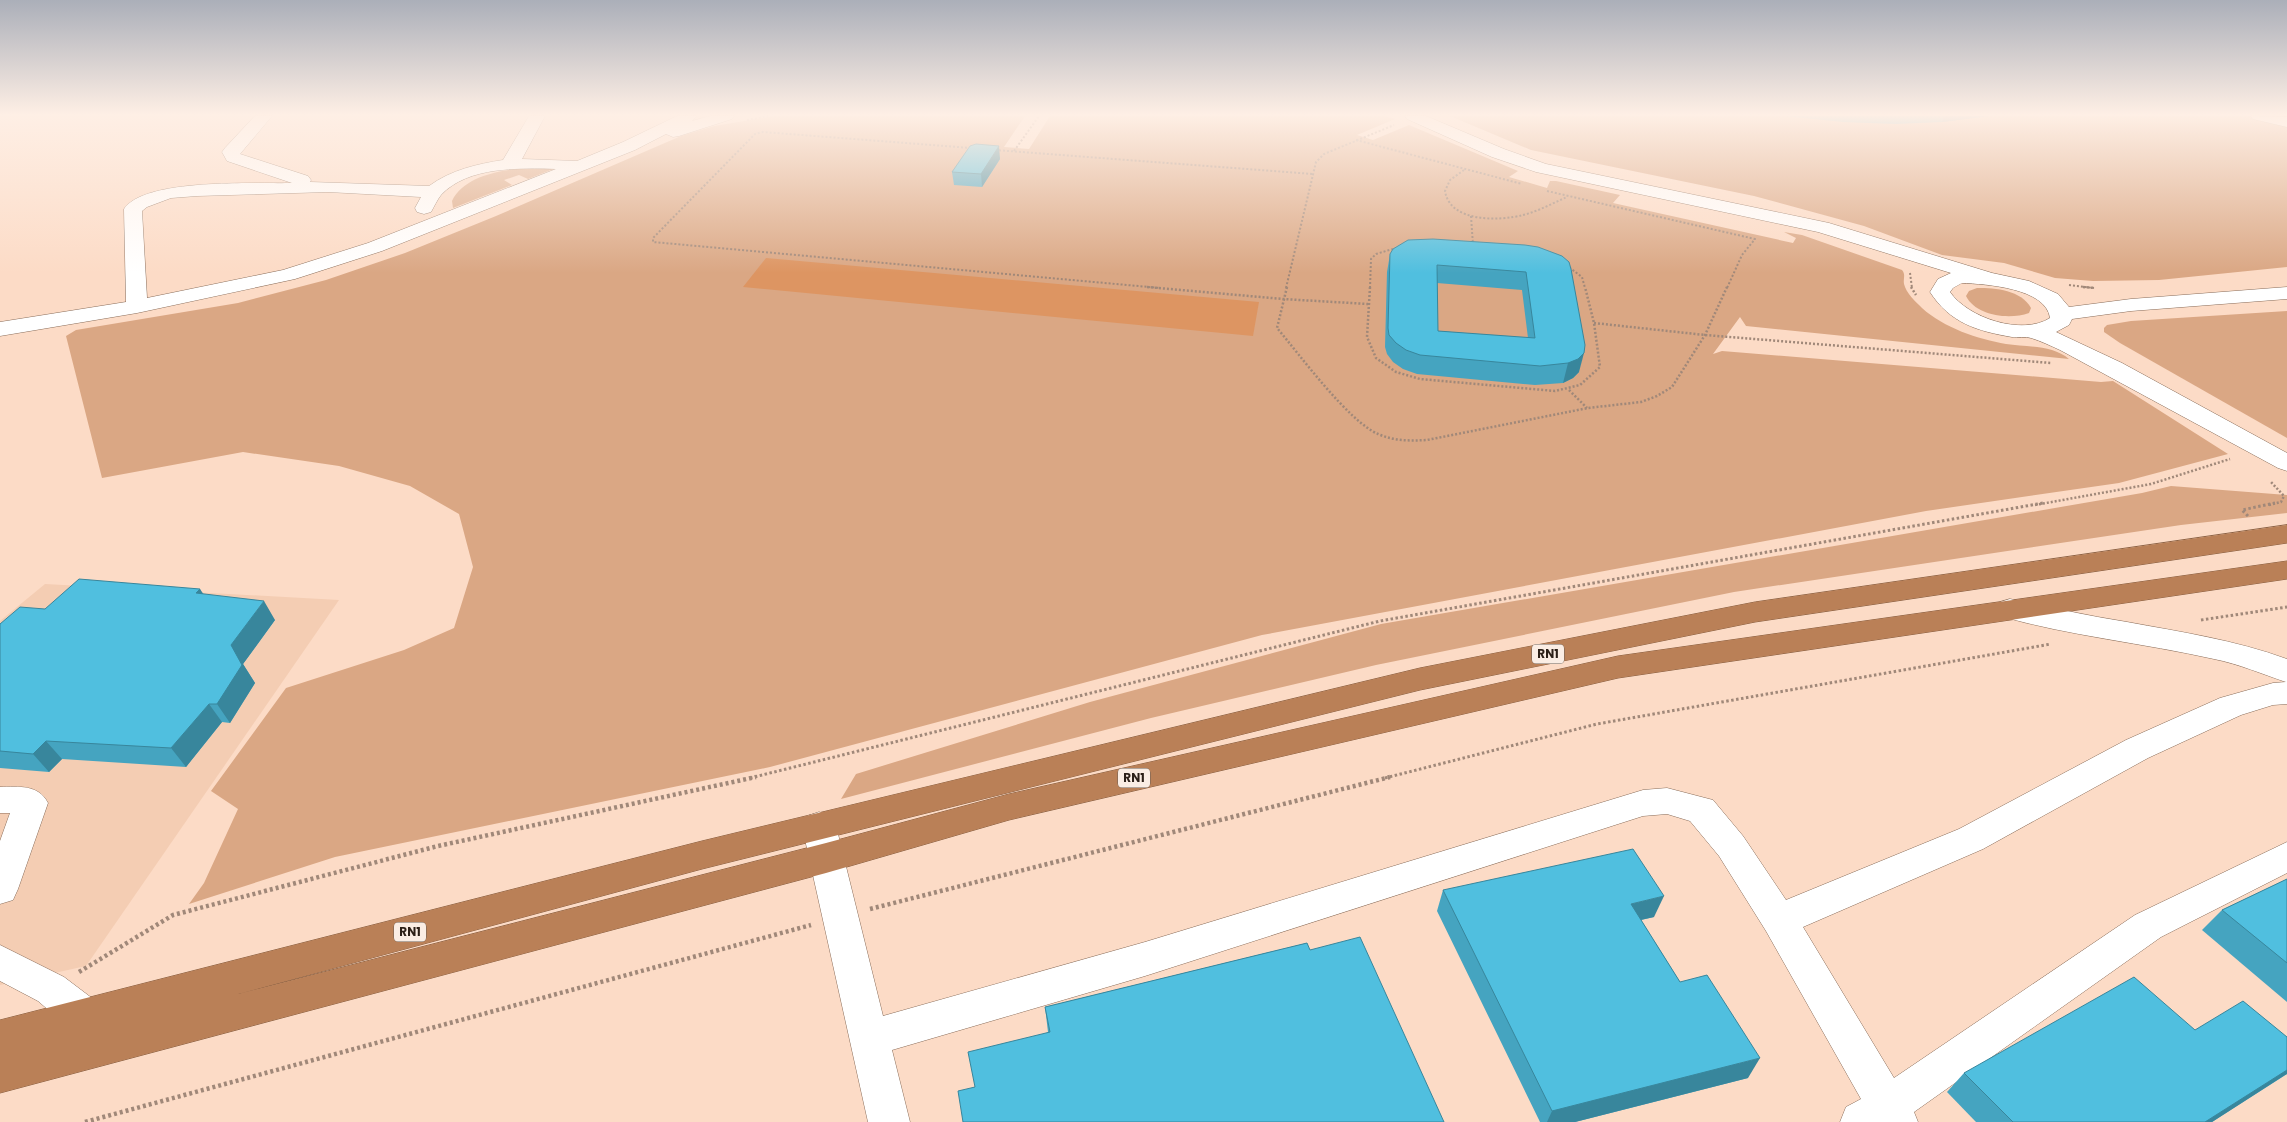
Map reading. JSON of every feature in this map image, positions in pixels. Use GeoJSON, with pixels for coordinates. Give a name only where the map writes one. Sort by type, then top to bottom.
{"type":"FeatureCollection","features":[{"type":"Feature","properties":{"kind":"highway","name":"RN1"},"geometry":{"type":"LineString","coordinates":[[0,1074],[823,842],[1420,679],[1746,614],[2279,535]]}},
{"type":"Feature","properties":{"kind":"highway","name":"RN1"},"geometry":{"type":"LineString","coordinates":[[0,1039],[87,1018],[702,854],[823,842],[1009,807],[1618,667],[2010,608],[2287,570]]}},
{"type":"Feature","properties":{"kind":"street"},"geometry":{"type":"LineString","coordinates":[[266,168],[328,187]]}},
{"type":"Feature","properties":{"kind":"street"},"geometry":{"type":"LineString","coordinates":[[136,306],[133,210],[140,203],[169,193],[197,191],[328,187],[432,192],[459,177],[493,168]]}},
{"type":"Feature","properties":{"kind":"street"},"geometry":{"type":"LineString","coordinates":[[0,329],[136,306],[288,275],[375,247],[574,168]]}},
{"type":"Feature","properties":{"kind":"street"},"geometry":{"type":"LineString","coordinates":[[1544,168],[1839,232],[1984,277],[2027,287],[2162,303]]}},
{"type":"Feature","properties":{"kind":"street"},"geometry":{"type":"LineString","coordinates":[[430,225],[423,212],[432,192]]}},
{"type":"Feature","properties":{"kind":"street"},"geometry":{"type":"LineString","coordinates":[[1789,221],[1890,257],[1917,270],[1942,286]]}},
{"type":"Feature","properties":{"kind":"street"},"geometry":{"type":"LineString","coordinates":[[1984,277],[1961,277],[1946,282],[1940,292],[1942,299],[1972,319],[2003,328],[2033,331],[2068,345],[2188,407],[2287,462]]}},
{"type":"Feature","properties":{"kind":"street"},"geometry":{"type":"LineString","coordinates":[[2027,287],[2054,303],[2061,317],[2082,336],[2188,407]]}},
{"type":"Feature","properties":{"kind":"street"},"geometry":{"type":"LineString","coordinates":[[2033,331],[2051,327],[2061,317],[2162,303],[2287,292]]}},
{"type":"Feature","properties":{"kind":"street"},"geometry":{"type":"LineString","coordinates":[[2265,451],[2278,474]]}},
{"type":"Feature","properties":{"kind":"street"},"geometry":{"type":"LineString","coordinates":[[2010,608],[2213,648],[2247,656],[2287,671]]}},
{"type":"Feature","properties":{"kind":"street"},"geometry":{"type":"LineString","coordinates":[[1779,920],[1971,839],[2137,749],[2231,706],[2273,694],[2287,693]]}},
{"type":"Feature","properties":{"kind":"street"},"geometry":{"type":"LineString","coordinates":[[0,800],[25,800],[31,803],[1,880]]}},
{"type":"Feature","properties":{"kind":"street"},"geometry":{"type":"LineString","coordinates":[[871,1038],[1145,959],[1643,803],[1667,801],[1701,810],[1730,846],[1779,920],[1882,1116],[2148,926],[2287,856]]}},
{"type":"Feature","properties":{"kind":"street"},"geometry":{"type":"LineString","coordinates":[[823,842],[871,1038],[889,1122]]}},
{"type":"Feature","properties":{"kind":"street"},"geometry":{"type":"LineString","coordinates":[[0,962],[51,989],[87,1018]]}},
{"type":"Feature","properties":{"kind":"path"},"geometry":{"type":"LineString","coordinates":[[721,168],[653,238],[653,242],[1368,304]]}},
{"type":"Feature","properties":{"kind":"path"},"geometry":{"type":"LineString","coordinates":[[1240,168],[1313,174]]}},
{"type":"Feature","properties":{"kind":"path"},"geometry":{"type":"LineString","coordinates":[[1315,168],[1277,328],[1357,422],[1377,434],[1404,441],[1427,440],[1588,408],[1641,402],[1672,387],[1705,335],[1742,255],[1755,239],[1542,190]]}},
{"type":"Feature","properties":{"kind":"path"},"geometry":{"type":"LineString","coordinates":[[1459,168],[1525,185]]}},
{"type":"Feature","properties":{"kind":"path"},"geometry":{"type":"LineString","coordinates":[[1465,170],[1450,180],[1445,194],[1450,206],[1456,211],[1471,216],[1497,218],[1523,215],[1568,196]]}},
{"type":"Feature","properties":{"kind":"path"},"geometry":{"type":"LineString","coordinates":[[1471,216],[1474,250]]}},
{"type":"Feature","properties":{"kind":"path"},"geometry":{"type":"LineString","coordinates":[[1396,248],[1474,250],[1516,254],[1563,266],[1579,272],[1582,277],[1594,323],[1600,367],[1590,380],[1569,390],[1538,390],[1420,379],[1396,372],[1376,358],[1367,337],[1368,304],[1371,259],[1376,254],[1396,248]]}},
{"type":"Feature","properties":{"kind":"path"},"geometry":{"type":"LineString","coordinates":[[1906,269],[1910,274],[1910,285],[1920,300]]}},
{"type":"Feature","properties":{"kind":"path"},"geometry":{"type":"LineString","coordinates":[[1594,323],[1705,335],[2052,363]]}},
{"type":"Feature","properties":{"kind":"path"},"geometry":{"type":"LineString","coordinates":[[1569,390],[1588,408]]}},
{"type":"Feature","properties":{"kind":"path"},"geometry":{"type":"LineString","coordinates":[[51,989],[174,915],[438,846],[772,773],[1380,621],[2151,484],[2238,456],[2265,451]]}},
{"type":"Feature","properties":{"kind":"path"},"geometry":{"type":"LineString","coordinates":[[2278,474],[2284,496],[2281,502],[2242,510],[2279,535]]}},
{"type":"Feature","properties":{"kind":"path"},"geometry":{"type":"LineString","coordinates":[[85,1122],[841,917],[1597,724],[2058,642]]}},
{"type":"Feature","properties":{"kind":"shaded area"},"geometry":{"type":"Polygon","coordinates":[[[555,168],[528,179],[519,175],[504,180],[512,185],[453,208],[452,201],[460,190],[472,181],[516,169],[555,168]]]}},
{"type":"Feature","properties":{"kind":"shaded area"},"geometry":{"type":"Polygon","coordinates":[[[606,168],[1512,168],[1518,171],[1509,177],[1547,188],[1550,181],[1556,181],[1620,195],[1613,203],[1793,243],[1796,238],[1784,232],[1802,235],[1902,270],[1905,287],[1912,297],[1931,315],[1951,327],[1995,342],[2039,347],[2055,351],[2069,359],[1746,326],[1740,317],[1713,354],[1722,351],[2101,382],[2113,381],[2228,454],[2119,483],[1926,511],[1262,635],[770,767],[335,857],[189,904],[204,883],[238,809],[211,791],[286,688],[404,650],[454,628],[473,567],[459,514],[410,486],[339,466],[243,452],[102,478],[66,336],[76,330],[238,303],[326,280],[405,253],[606,168]]]}},
{"type":"Feature","properties":{"kind":"shaded area"},"geometry":{"type":"Polygon","coordinates":[[[1620,168],[2287,168],[2287,267],[2159,280],[2093,281],[2055,278],[2004,263],[1942,255],[1864,226],[1754,196],[1620,168]]]}},
{"type":"Feature","properties":{"kind":"shaded area"},"geometry":{"type":"Polygon","coordinates":[[[766,258],[1259,302],[1253,336],[743,287],[766,258]]]}},
{"type":"Feature","properties":{"kind":"shaded area"},"geometry":{"type":"Polygon","coordinates":[[[1977,288],[2007,291],[2015,294],[2027,302],[2031,308],[2029,313],[2003,316],[1985,312],[1971,303],[1966,296],[1969,291],[1977,288]]]}},
{"type":"Feature","properties":{"kind":"shaded area"},"geometry":{"type":"Polygon","coordinates":[[[2287,311],[2287,438],[2104,332],[2104,328],[2107,325],[2131,321],[2287,311]]]}},
{"type":"Feature","properties":{"kind":"shaded area"},"geometry":{"type":"Polygon","coordinates":[[[2171,486],[2287,495],[2287,513],[2181,525],[1734,592],[1376,665],[1151,718],[841,799],[856,774],[1090,702],[1381,624],[2142,493],[2171,486]]]}},
{"type":"Feature","properties":{"kind":"shaded area"},"geometry":{"type":"Polygon","coordinates":[[[45,584],[339,600],[86,966],[0,985],[0,621],[45,584]]]}},
{"type":"Feature","properties":{"kind":"building"},"geometry":{"type":"Polygon","coordinates":[[[955,168],[985,168],[981,174],[952,172],[955,168]]]}},
{"type":"Feature","properties":{"kind":"building"},"geometry":{"type":"Polygon","coordinates":[[[1433,239],[1525,245],[1538,247],[1562,256],[1569,262],[1571,269],[1585,345],[1584,353],[1578,359],[1568,363],[1540,366],[1420,355],[1406,350],[1389,335],[1388,328],[1390,254],[1393,249],[1408,240],[1433,239]],[[1437,265],[1438,331],[1535,338],[1526,272],[1437,265]]]}},
{"type":"Feature","properties":{"kind":"building"},"geometry":{"type":"Polygon","coordinates":[[[79,579],[200,589],[196,593],[264,601],[231,645],[242,665],[217,704],[209,704],[171,748],[46,741],[33,754],[0,751],[0,624],[20,607],[45,609],[79,579]]]}},
{"type":"Feature","properties":{"kind":"building"},"geometry":{"type":"Polygon","coordinates":[[[1633,849],[1664,896],[1631,904],[1680,982],[1707,975],[1760,1058],[1552,1111],[1443,890],[1633,849]]]}},
{"type":"Feature","properties":{"kind":"building"},"geometry":{"type":"Polygon","coordinates":[[[2287,879],[2287,963],[2222,910],[2287,879]]]}},
{"type":"Feature","properties":{"kind":"building"},"geometry":{"type":"Polygon","coordinates":[[[1360,937],[1444,1122],[963,1122],[958,1091],[975,1087],[968,1052],[1050,1032],[1045,1007],[1307,943],[1310,950],[1360,937]]]}},
{"type":"Feature","properties":{"kind":"building"},"geometry":{"type":"Polygon","coordinates":[[[2134,977],[2195,1030],[2243,1001],[2287,1037],[2287,1070],[2205,1122],[2013,1122],[1964,1073],[2134,977]]]}}]}
